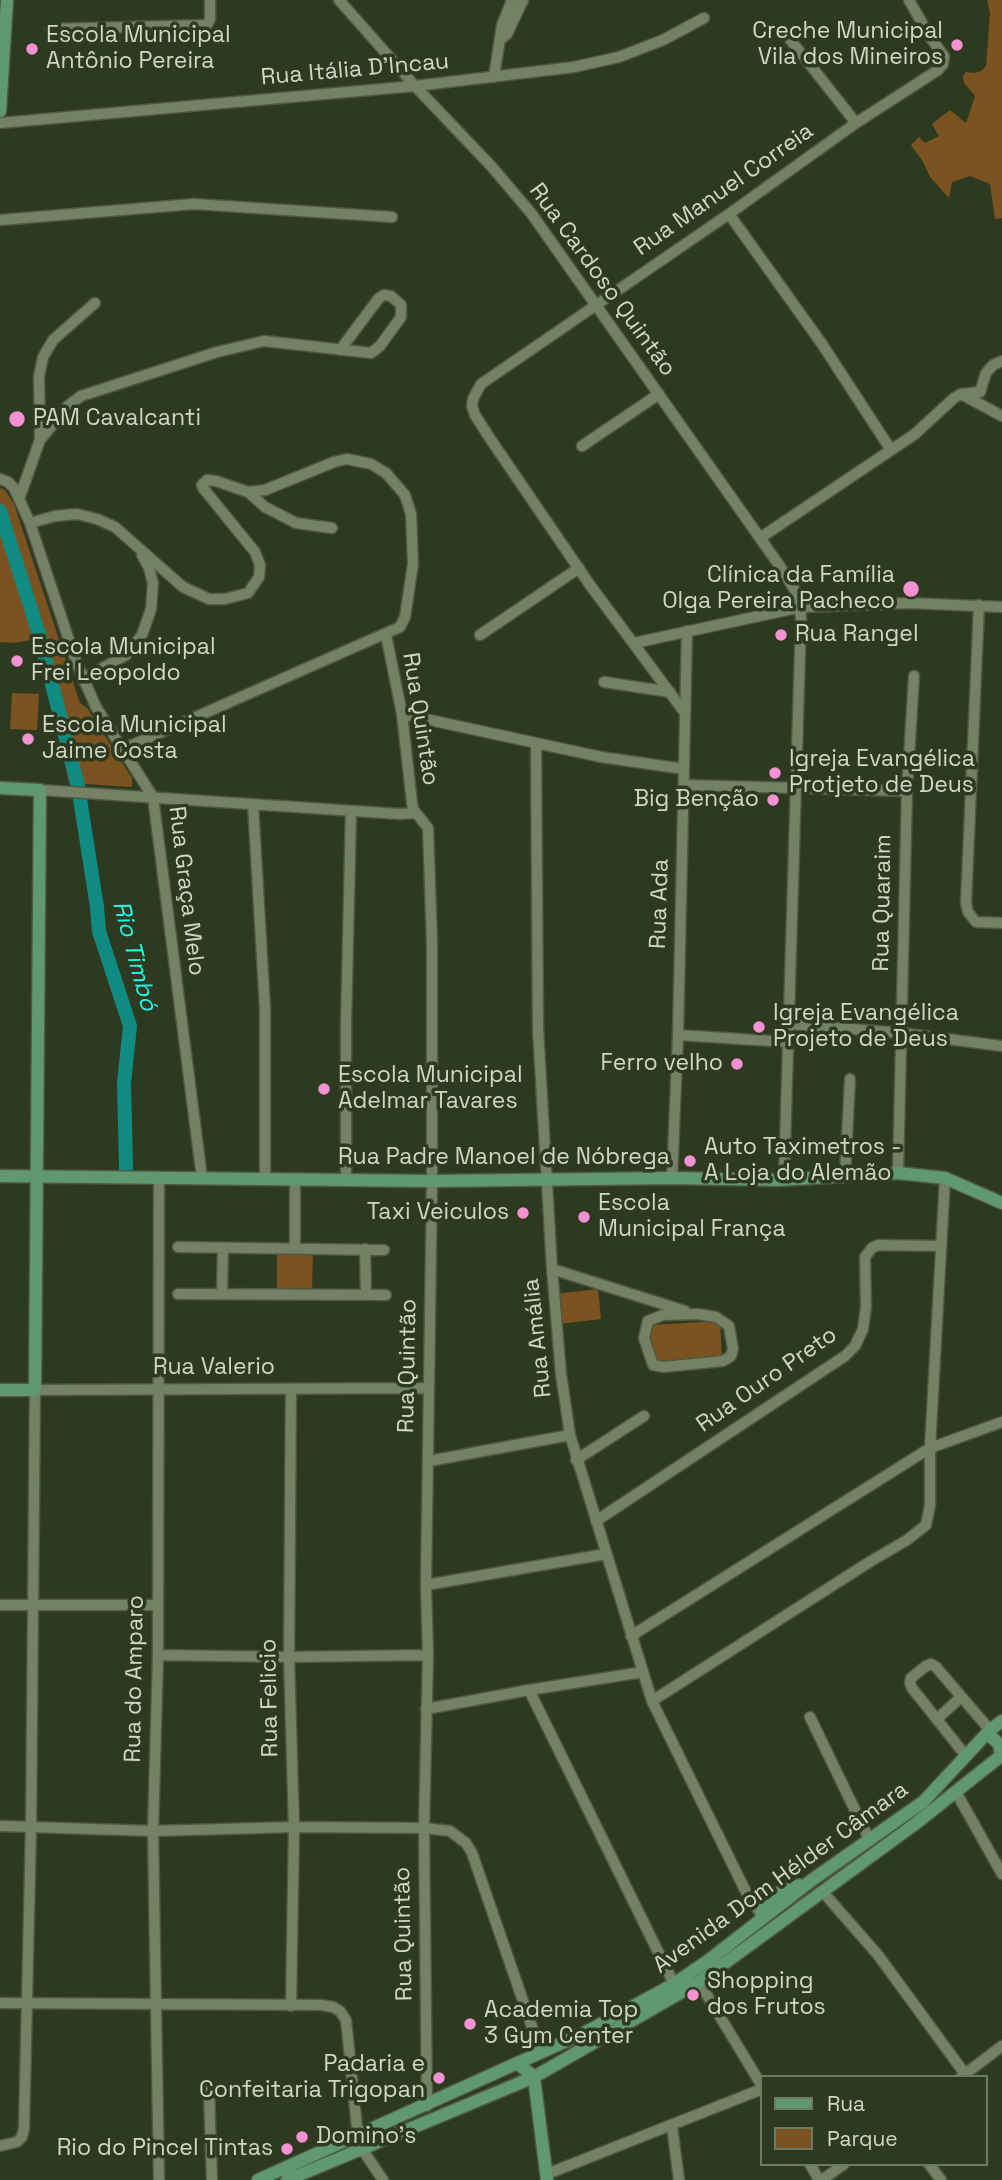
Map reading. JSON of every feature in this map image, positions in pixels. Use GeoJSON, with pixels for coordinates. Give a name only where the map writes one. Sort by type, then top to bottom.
{"type":"FeatureCollection","features":[{"type":"Feature","properties":{"kind":"main road"},"geometry":{"type":"LineString","coordinates":[[0,111],[8,0]]}},
{"type":"Feature","properties":{"kind":"main road"},"geometry":{"type":"LineString","coordinates":[[0,788],[40,790],[35,1390]]}},
{"type":"Feature","properties":{"kind":"main road","name":"Rua Padre Manoel de Nóbrega"},"geometry":{"type":"LineString","coordinates":[[0,1176],[432,1181],[784,1179],[898,1173],[945,1178],[1002,1203]]}},
{"type":"Feature","properties":{"kind":"main road","name":"Rua Valerio"},"geometry":{"type":"LineString","coordinates":[[0,1390],[35,1390]]}},
{"type":"Feature","properties":{"kind":"main road","name":"Avenida Dom Hélder Câmara"},"geometry":{"type":"LineString","coordinates":[[258,2180],[534,2077],[699,1982],[812,1880],[923,1802],[988,1731],[1002,1721]]}},
{"type":"Feature","properties":{"kind":"main road"},"geometry":{"type":"LineString","coordinates":[[988,1731],[999,1744],[1002,1755]]}},
{"type":"Feature","properties":{"kind":"main road","name":"Avenida Dom Hélder Câmara"},"geometry":{"type":"LineString","coordinates":[[287,2180],[313,2175],[360,2143],[427,2106],[584,2034],[674,1984],[766,1921],[822,1891],[1002,1755]]}},
{"type":"Feature","properties":{"kind":"main road"},"geometry":{"type":"LineString","coordinates":[[766,1921],[762,1907],[771,1896],[812,1880]]}},
{"type":"Feature","properties":{"kind":"main road"},"geometry":{"type":"LineString","coordinates":[[517,2063],[534,2077],[547,2177]]}},
{"type":"Feature","properties":{"kind":"street"},"geometry":{"type":"LineString","coordinates":[[50,29],[206,25],[210,19],[210,0]]}},
{"type":"Feature","properties":{"kind":"street","name":"Rua Cardoso Quintão"},"geometry":{"type":"LineString","coordinates":[[339,0],[531,213],[792,583],[801,607]]}},
{"type":"Feature","properties":{"kind":"street"},"geometry":{"type":"LineString","coordinates":[[494,77],[502,25],[512,0]]}},
{"type":"Feature","properties":{"kind":"street"},"geometry":{"type":"LineString","coordinates":[[501,39],[507,34],[523,0]]}},
{"type":"Feature","properties":{"kind":"street","name":"Rua Manuel Correia"},"geometry":{"type":"LineString","coordinates":[[579,568],[475,415],[473,399],[481,384],[943,64],[942,52],[909,0]]}},
{"type":"Feature","properties":{"kind":"street","name":"Rua Itália D'Incau"},"geometry":{"type":"LineString","coordinates":[[0,123],[415,86],[575,67],[619,57],[663,40],[704,18]]}},
{"type":"Feature","properties":{"kind":"street"},"geometry":{"type":"LineString","coordinates":[[789,38],[856,123]]}},
{"type":"Feature","properties":{"kind":"street"},"geometry":{"type":"LineString","coordinates":[[0,220],[194,204],[392,217]]}},
{"type":"Feature","properties":{"kind":"street"},"geometry":{"type":"LineString","coordinates":[[729,214],[822,344],[891,450]]}},
{"type":"Feature","properties":{"kind":"street"},"geometry":{"type":"LineString","coordinates":[[19,499],[40,440],[68,406],[81,396],[216,352],[264,341],[366,354],[374,352],[401,317],[401,305],[391,296],[384,295],[379,298],[340,350]]}},
{"type":"Feature","properties":{"kind":"street"},"geometry":{"type":"LineString","coordinates":[[40,440],[39,376],[43,357],[53,340],[95,303]]}},
{"type":"Feature","properties":{"kind":"street"},"geometry":{"type":"LineString","coordinates":[[760,538],[915,434],[946,404],[961,394],[979,392],[986,373],[993,365],[1002,361]]}},
{"type":"Feature","properties":{"kind":"street"},"geometry":{"type":"LineString","coordinates":[[582,446],[660,394]]}},
{"type":"Feature","properties":{"kind":"street"},"geometry":{"type":"LineString","coordinates":[[961,394],[1002,415]]}},
{"type":"Feature","properties":{"kind":"street"},"geometry":{"type":"LineString","coordinates":[[123,749],[390,633],[403,623],[413,564],[411,514],[405,495],[386,473],[371,464],[347,460],[334,462],[284,484],[248,492]]}},
{"type":"Feature","properties":{"kind":"street","name":"Rua Graça Melo"},"geometry":{"type":"LineString","coordinates":[[0,479],[8,482],[30,523],[83,679],[96,707],[153,797],[202,1178]]}},
{"type":"Feature","properties":{"kind":"street"},"geometry":{"type":"LineString","coordinates":[[30,523],[55,516],[77,514],[97,519],[116,527],[183,587],[198,596],[225,599],[248,593],[259,577],[258,558],[205,492],[202,485],[207,480],[248,492],[265,507],[296,523],[332,528]]}},
{"type":"Feature","properties":{"kind":"street"},"geometry":{"type":"LineString","coordinates":[[83,679],[126,654],[142,635],[151,609],[153,583],[141,552]]}},
{"type":"Feature","properties":{"kind":"street"},"geometry":{"type":"LineString","coordinates":[[481,635],[579,568],[685,713]]}},
{"type":"Feature","properties":{"kind":"street"},"geometry":{"type":"LineString","coordinates":[[634,643],[801,607],[909,603],[1002,607]]}},
{"type":"Feature","properties":{"kind":"street"},"geometry":{"type":"LineString","coordinates":[[979,605],[966,891],[968,912],[972,919],[986,923],[1002,923]]}},
{"type":"Feature","properties":{"kind":"street"},"geometry":{"type":"LineString","coordinates":[[784,1179],[801,607]]}},
{"type":"Feature","properties":{"kind":"street","name":"Rua Ada"},"geometry":{"type":"LineString","coordinates":[[672,1178],[687,631]]}},
{"type":"Feature","properties":{"kind":"street","name":"Rua Quintão"},"geometry":{"type":"LineString","coordinates":[[390,633],[412,803],[428,828],[432,943],[432,1181],[426,1585],[428,1655],[424,1828],[427,2106]]}},
{"type":"Feature","properties":{"kind":"street","name":"Rua Quaraim"},"geometry":{"type":"LineString","coordinates":[[898,1173],[906,791],[914,676]]}},
{"type":"Feature","properties":{"kind":"street"},"geometry":{"type":"LineString","coordinates":[[604,682],[670,692]]}},
{"type":"Feature","properties":{"kind":"street"},"geometry":{"type":"LineString","coordinates":[[402,714],[601,757],[684,769]]}},
{"type":"Feature","properties":{"kind":"street","name":"Rua Amália"},"geometry":{"type":"LineString","coordinates":[[536,743],[538,1029],[552,1269],[561,1374],[570,1435],[652,1701],[747,1894],[766,1921]]}},
{"type":"Feature","properties":{"kind":"street"},"geometry":{"type":"LineString","coordinates":[[684,785],[906,791]]}},
{"type":"Feature","properties":{"kind":"street"},"geometry":{"type":"LineString","coordinates":[[40,790],[416,813]]}},
{"type":"Feature","properties":{"kind":"street"},"geometry":{"type":"LineString","coordinates":[[253,804],[265,1008],[265,1178]]}},
{"type":"Feature","properties":{"kind":"street"},"geometry":{"type":"LineString","coordinates":[[346,1180],[351,811]]}},
{"type":"Feature","properties":{"kind":"street"},"geometry":{"type":"LineString","coordinates":[[788,1024],[901,1033],[1002,1046]]}},
{"type":"Feature","properties":{"kind":"street"},"geometry":{"type":"LineString","coordinates":[[678,1035],[787,1042]]}},
{"type":"Feature","properties":{"kind":"street"},"geometry":{"type":"LineString","coordinates":[[845,1176],[850,1079]]}},
{"type":"Feature","properties":{"kind":"street","name":"Rua do Amparo"},"geometry":{"type":"LineString","coordinates":[[159,1178],[158,1654],[153,1831],[159,2180]]}},
{"type":"Feature","properties":{"kind":"street"},"geometry":{"type":"LineString","coordinates":[[652,1701],[921,1531],[929,1517],[930,1448],[945,1178]]}},
{"type":"Feature","properties":{"kind":"street"},"geometry":{"type":"LineString","coordinates":[[295,1179],[295,1249]]}},
{"type":"Feature","properties":{"kind":"street","name":"Rua Ouro Preto"},"geometry":{"type":"LineString","coordinates":[[596,1521],[845,1356],[855,1346],[863,1329],[866,1307],[864,1257],[872,1248],[878,1245],[940,1246]]}},
{"type":"Feature","properties":{"kind":"street"},"geometry":{"type":"LineString","coordinates":[[178,1247],[384,1250]]}},
{"type":"Feature","properties":{"kind":"street"},"geometry":{"type":"LineString","coordinates":[[222,1294],[223,1248]]}},
{"type":"Feature","properties":{"kind":"street"},"geometry":{"type":"LineString","coordinates":[[365,1250],[366,1294]]}},
{"type":"Feature","properties":{"kind":"street"},"geometry":{"type":"LineString","coordinates":[[552,1269],[698,1314],[716,1317],[729,1326],[733,1349],[731,1356],[723,1361],[663,1367],[653,1364],[645,1339],[648,1321],[663,1315],[698,1314]]}},
{"type":"Feature","properties":{"kind":"street"},"geometry":{"type":"LineString","coordinates":[[178,1294],[386,1295]]}},
{"type":"Feature","properties":{"kind":"street","name":"Rua Valerio"},"geometry":{"type":"LineString","coordinates":[[35,1390],[429,1388]]}},
{"type":"Feature","properties":{"kind":"street","name":"Rua Felicio"},"geometry":{"type":"LineString","coordinates":[[290,2006],[294,1827],[289,1657],[292,1389]]}},
{"type":"Feature","properties":{"kind":"street"},"geometry":{"type":"LineString","coordinates":[[0,2146],[17,2142],[23,2133],[35,1390]]}},
{"type":"Feature","properties":{"kind":"street"},"geometry":{"type":"LineString","coordinates":[[576,1460],[644,1416]]}},
{"type":"Feature","properties":{"kind":"street"},"geometry":{"type":"LineString","coordinates":[[631,1636],[930,1448],[1002,1422]]}},
{"type":"Feature","properties":{"kind":"street"},"geometry":{"type":"LineString","coordinates":[[429,1461],[570,1435]]}},
{"type":"Feature","properties":{"kind":"street"},"geometry":{"type":"LineString","coordinates":[[426,1585],[606,1554]]}},
{"type":"Feature","properties":{"kind":"street"},"geometry":{"type":"LineString","coordinates":[[0,1605],[157,1605]]}},
{"type":"Feature","properties":{"kind":"street"},"geometry":{"type":"LineString","coordinates":[[158,1654],[289,1657],[428,1655]]}},
{"type":"Feature","properties":{"kind":"street"},"geometry":{"type":"LineString","coordinates":[[966,1756],[910,1686],[911,1678],[931,1664],[988,1731]]}},
{"type":"Feature","properties":{"kind":"street"},"geometry":{"type":"LineString","coordinates":[[426,1709],[643,1672]]}},
{"type":"Feature","properties":{"kind":"street"},"geometry":{"type":"LineString","coordinates":[[528,1690],[674,1984]]}},
{"type":"Feature","properties":{"kind":"street"},"geometry":{"type":"LineString","coordinates":[[937,1719],[961,1697]]}},
{"type":"Feature","properties":{"kind":"street"},"geometry":{"type":"LineString","coordinates":[[810,1717],[870,1841]]}},
{"type":"Feature","properties":{"kind":"street"},"geometry":{"type":"LineString","coordinates":[[956,1792],[1002,1874]]}},
{"type":"Feature","properties":{"kind":"street"},"geometry":{"type":"LineString","coordinates":[[0,1826],[153,1831],[294,1827],[424,1828],[450,1831],[457,1834],[472,1853],[541,2053]]}},
{"type":"Feature","properties":{"kind":"street"},"geometry":{"type":"LineString","coordinates":[[822,1891],[878,1955],[963,2075],[1002,2046]]}},
{"type":"Feature","properties":{"kind":"street"},"geometry":{"type":"LineString","coordinates":[[747,1894],[771,1896]]}},
{"type":"Feature","properties":{"kind":"street"},"geometry":{"type":"LineString","coordinates":[[699,1982],[760,2085]]}},
{"type":"Feature","properties":{"kind":"street"},"geometry":{"type":"LineString","coordinates":[[0,2003],[333,2007],[340,2011],[346,2020],[360,2143],[383,2180]]}},
{"type":"Feature","properties":{"kind":"street"},"geometry":{"type":"LineString","coordinates":[[547,2177],[760,2089]]}},
{"type":"Feature","properties":{"kind":"street"},"geometry":{"type":"LineString","coordinates":[[209,2091],[212,2180]]}},
{"type":"Feature","properties":{"kind":"street"},"geometry":{"type":"LineString","coordinates":[[673,2126],[679,2180]]}},
{"type":"Feature","properties":{"kind":"street"},"geometry":{"type":"LineString","coordinates":[[821,2180],[841,2166]]}},
{"type":"Feature","properties":{"kind":"green space"},"geometry":{"type":"Polygon","coordinates":[[[987,0],[1002,0],[1002,218],[995,219],[990,184],[970,176],[952,182],[949,198],[930,177],[911,145],[919,137],[925,143],[939,136],[932,124],[950,110],[966,123],[975,96],[964,83],[963,76],[966,72],[981,71],[986,66],[990,13],[987,0]]]}},
{"type":"Feature","properties":{"kind":"green space"},"geometry":{"type":"Polygon","coordinates":[[[0,488],[5,490],[14,504],[80,703],[87,708],[132,778],[132,787],[69,783],[37,639],[0,642],[0,488]]]}},
{"type":"Feature","properties":{"kind":"green space"},"geometry":{"type":"Polygon","coordinates":[[[12,693],[39,694],[37,730],[10,729],[12,693]]]}},
{"type":"Feature","properties":{"kind":"green space"},"geometry":{"type":"Polygon","coordinates":[[[277,1252],[313,1252],[312,1292],[277,1292],[277,1252]]]}},
{"type":"Feature","properties":{"kind":"green space"},"geometry":{"type":"Polygon","coordinates":[[[598,1289],[601,1319],[559,1324],[555,1294],[598,1289]]]}},
{"type":"Feature","properties":{"kind":"green space"},"geometry":{"type":"Polygon","coordinates":[[[720,1321],[722,1359],[653,1363],[650,1325],[720,1321]]]}},
{"type":"Feature","properties":{"kind":"waterway","name":"Rio Timbó"},"geometry":{"type":"LineString","coordinates":[[0,511],[39,634],[78,786]]}},
{"type":"Feature","properties":{"kind":"waterway","name":"Rio Timbó"},"geometry":{"type":"LineString","coordinates":[[80,799],[99,931],[130,1026],[124,1083],[126,1168]]}},
{"type":"Feature","properties":{"kind":"place","name":"Creche Municipal Vila dos Mineiros"},"geometry":{"type":"Point","coordinates":[957,45]}},
{"type":"Feature","properties":{"kind":"place","name":"Escola Municipal Antônio Pereira"},"geometry":{"type":"Point","coordinates":[32,49]}},
{"type":"Feature","properties":{"kind":"place","name":"PAM Cavalcanti"},"geometry":{"type":"Point","coordinates":[17,419]}},
{"type":"Feature","properties":{"kind":"place","name":"Clínica da Família Olga Pereira Pacheco"},"geometry":{"type":"Point","coordinates":[911,589]}},
{"type":"Feature","properties":{"kind":"place","name":"Rua Rangel"},"geometry":{"type":"Point","coordinates":[781,635]}},
{"type":"Feature","properties":{"kind":"place","name":"Escola Municipal Frei Leopoldo"},"geometry":{"type":"Point","coordinates":[17,661]}},
{"type":"Feature","properties":{"kind":"place","name":"Escola Municipal Jaime Costa"},"geometry":{"type":"Point","coordinates":[28,739]}},
{"type":"Feature","properties":{"kind":"place","name":"Igreja Evangélica Protjeto de Deus"},"geometry":{"type":"Point","coordinates":[775,773]}},
{"type":"Feature","properties":{"kind":"place","name":"Big Benção"},"geometry":{"type":"Point","coordinates":[773,800]}},
{"type":"Feature","properties":{"kind":"place","name":"Igreja Evangélica Projeto de Deus"},"geometry":{"type":"Point","coordinates":[759,1027]}},
{"type":"Feature","properties":{"kind":"place","name":"Ferro velho"},"geometry":{"type":"Point","coordinates":[737,1064]}},
{"type":"Feature","properties":{"kind":"place","name":"Escola Municipal Adelmar Tavares"},"geometry":{"type":"Point","coordinates":[324,1089]}},
{"type":"Feature","properties":{"kind":"place","name":"Auto Taximetros - A Loja do Alemão"},"geometry":{"type":"Point","coordinates":[690,1161]}},
{"type":"Feature","properties":{"kind":"place","name":"Taxi Veiculos"},"geometry":{"type":"Point","coordinates":[523,1213]}},
{"type":"Feature","properties":{"kind":"place","name":"Escola Municipal França"},"geometry":{"type":"Point","coordinates":[584,1217]}},
{"type":"Feature","properties":{"kind":"place","name":"Shopping dos Frutos"},"geometry":{"type":"Point","coordinates":[693,1995]}},
{"type":"Feature","properties":{"kind":"place","name":"Academia Top 3 Gym Center"},"geometry":{"type":"Point","coordinates":[470,2024]}},
{"type":"Feature","properties":{"kind":"place","name":"Padaria e Confeitaria Trigopan"},"geometry":{"type":"Point","coordinates":[439,2078]}},
{"type":"Feature","properties":{"kind":"place","name":"Domino's"},"geometry":{"type":"Point","coordinates":[302,2137]}},
{"type":"Feature","properties":{"kind":"place","name":"Rio do Pincel Tintas"},"geometry":{"type":"Point","coordinates":[287,2149]}}]}
